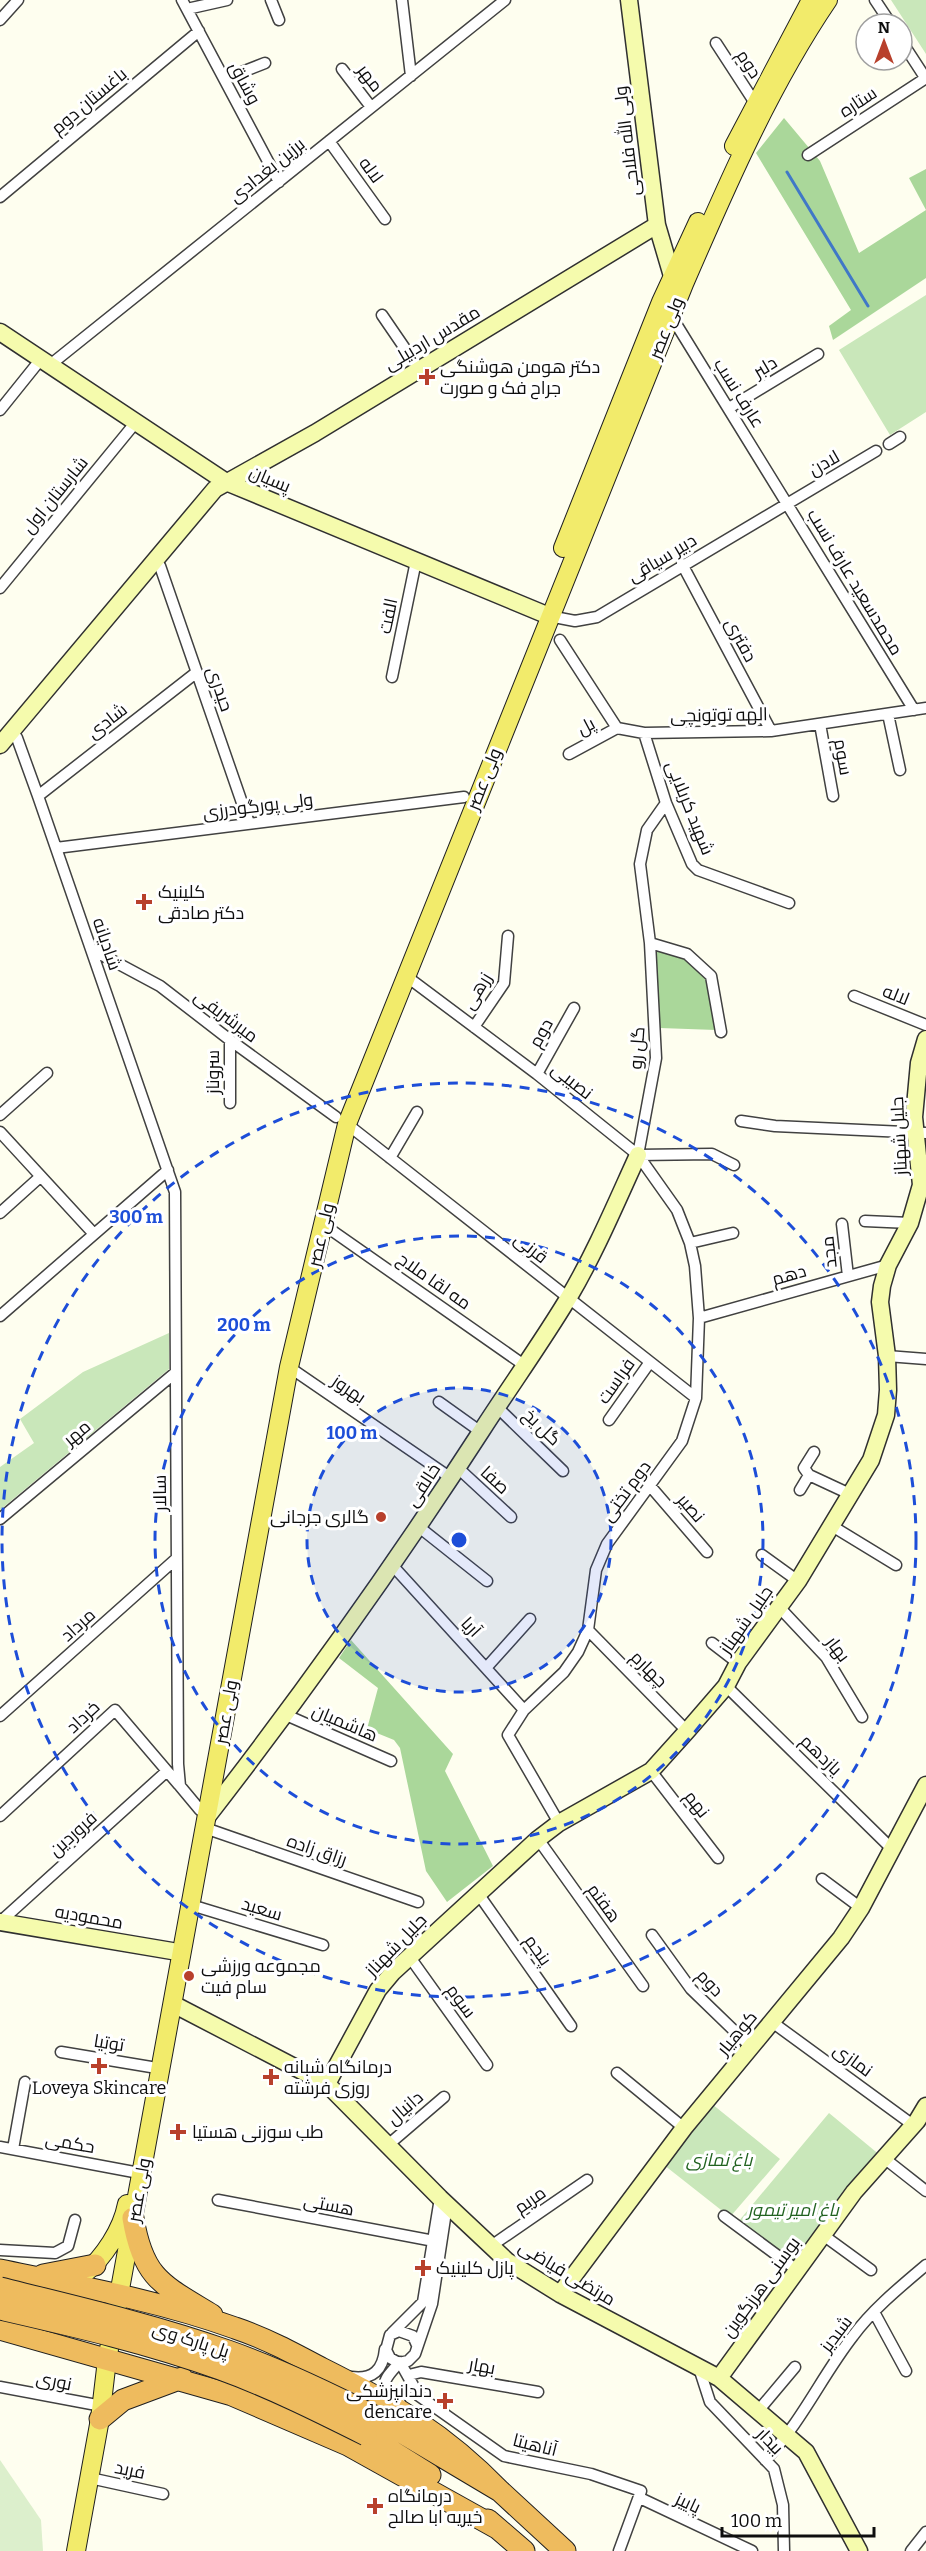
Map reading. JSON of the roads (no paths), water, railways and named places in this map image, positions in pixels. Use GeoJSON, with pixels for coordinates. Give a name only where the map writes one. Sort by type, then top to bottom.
{"type":"FeatureCollection","features":[{"type":"Feature","properties":{"kind":"highway"},"geometry":{"type":"LineString","coordinates":[[130,2215],[138,2248],[160,2282],[234,2327]]}},
{"type":"Feature","properties":{"kind":"highway"},"geometry":{"type":"LineString","coordinates":[[1,2276],[55,2274],[95,2265]]}},
{"type":"Feature","properties":{"kind":"highway"},"geometry":{"type":"LineString","coordinates":[[0,2319],[11,2299],[8,2280],[1,2276]]}},
{"type":"Feature","properties":{"kind":"highway","name":"پل پارک وی"},"geometry":{"type":"LineString","coordinates":[[1,2276],[241,2356],[370,2425]]}},
{"type":"Feature","properties":{"kind":"highway"},"geometry":{"type":"LineString","coordinates":[[31,2276],[234,2327],[269,2341],[319,2366],[419,2422],[459,2451],[565,2551]]}},
{"type":"Feature","properties":{"kind":"highway","name":"پل پارک وی"},"geometry":{"type":"LineString","coordinates":[[0,2309],[122,2338],[221,2369],[313,2408],[370,2425]]}},
{"type":"Feature","properties":{"kind":"highway"},"geometry":{"type":"LineString","coordinates":[[0,2329],[107,2360],[182,2378],[232,2395],[348,2445],[498,2528]]}},
{"type":"Feature","properties":{"kind":"highway"},"geometry":{"type":"LineString","coordinates":[[232,2395],[228,2371],[236,2353],[252,2341],[269,2341]]}},
{"type":"Feature","properties":{"kind":"highway"},"geometry":{"type":"LineString","coordinates":[[101,2412],[123,2400],[182,2378]]}},
{"type":"Feature","properties":{"kind":"highway"},"geometry":{"type":"LineString","coordinates":[[370,2425],[500,2491]]}},
{"type":"Feature","properties":{"kind":"highway"},"geometry":{"type":"LineString","coordinates":[[370,2425],[524,2551]]}},
{"type":"Feature","properties":{"kind":"main road","name":"ولی عصر"},"geometry":{"type":"LineString","coordinates":[[62,2346],[61,2313],[71,2287],[95,2265],[130,2215],[191,1905],[281,1360],[341,1120],[464,797],[678,280],[755,103],[812,0]]}},
{"type":"Feature","properties":{"kind":"main road","name":"ولی عصر"},"geometry":{"type":"LineString","coordinates":[[678,280],[760,121],[828,0]]}},
{"type":"Feature","properties":{"kind":"main road","name":"ولی عصر"},"geometry":{"type":"LineString","coordinates":[[76,2551],[101,2412],[107,2360],[119,2297],[134,2172],[172,1951],[204,1818],[289,1367],[324,1224],[341,1120],[406,976],[549,616],[666,309]]}},
{"type":"Feature","properties":{"kind":"street"},"geometry":{"type":"LineString","coordinates":[[0,20],[18,0]]}},
{"type":"Feature","properties":{"kind":"street"},"geometry":{"type":"LineString","coordinates":[[184,5],[227,0]]}},
{"type":"Feature","properties":{"kind":"street"},"geometry":{"type":"LineString","coordinates":[[271,0],[279,20]]}},
{"type":"Feature","properties":{"kind":"street"},"geometry":{"type":"LineString","coordinates":[[402,0],[411,76]]}},
{"type":"Feature","properties":{"kind":"street","name":"برزین بغدادی"},"geometry":{"type":"LineString","coordinates":[[0,410],[45,362],[279,182],[505,0]]}},
{"type":"Feature","properties":{"kind":"street","name":"ولی‌ الله فلاحی"},"geometry":{"type":"LineString","coordinates":[[629,0],[657,225],[678,280]]}},
{"type":"Feature","properties":{"kind":"street","name":"وشاق"},"geometry":{"type":"LineString","coordinates":[[184,5],[279,182]]}},
{"type":"Feature","properties":{"kind":"street","name":"باغستان دوم"},"geometry":{"type":"LineString","coordinates":[[0,197],[199,31]]}},
{"type":"Feature","properties":{"kind":"street","name":"دوم"},"geometry":{"type":"LineString","coordinates":[[716,43],[755,103]]}},
{"type":"Feature","properties":{"kind":"street"},"geometry":{"type":"LineString","coordinates":[[914,60],[926,78]]}},
{"type":"Feature","properties":{"kind":"street"},"geometry":{"type":"LineString","coordinates":[[224,79],[265,63]]}},
{"type":"Feature","properties":{"kind":"street","name":"مهر"},"geometry":{"type":"LineString","coordinates":[[342,69],[371,107]]}},
{"type":"Feature","properties":{"kind":"street","name":"ستاره"},"geometry":{"type":"LineString","coordinates":[[808,154],[926,78]]}},
{"type":"Feature","properties":{"kind":"street","name":"لاله"},"geometry":{"type":"LineString","coordinates":[[329,141],[386,219]]}},
{"type":"Feature","properties":{"kind":"street","name":"مقدس اردبیلی"},"geometry":{"type":"LineString","coordinates":[[0,758],[14,734],[157,563],[214,489],[419,369],[657,225]]}},
{"type":"Feature","properties":{"kind":"street","name":"عارف نسب"},"geometry":{"type":"LineString","coordinates":[[666,309],[788,503]]}},
{"type":"Feature","properties":{"kind":"street"},"geometry":{"type":"LineString","coordinates":[[382,315],[419,369]]}},
{"type":"Feature","properties":{"kind":"street","name":"پسیان"},"geometry":{"type":"LineString","coordinates":[[0,332],[226,482],[549,616]]}},
{"type":"Feature","properties":{"kind":"street","name":"دلبر"},"geometry":{"type":"LineString","coordinates":[[729,408],[818,354]]}},
{"type":"Feature","properties":{"kind":"street","name":"شارستان اول"},"geometry":{"type":"LineString","coordinates":[[0,588],[136,422]]}},
{"type":"Feature","properties":{"kind":"street"},"geometry":{"type":"LineString","coordinates":[[889,444],[900,437]]}},
{"type":"Feature","properties":{"kind":"street","name":"لادن"},"geometry":{"type":"LineString","coordinates":[[788,503],[876,451]]}},
{"type":"Feature","properties":{"kind":"street"},"geometry":{"type":"LineString","coordinates":[[273,456],[262,467],[260,482],[264,492],[280,504]]}},
{"type":"Feature","properties":{"kind":"street","name":"دبیر سیاقی"},"geometry":{"type":"LineString","coordinates":[[549,616],[575,621],[597,617],[682,564],[788,503]]}},
{"type":"Feature","properties":{"kind":"street","name":"محمدسعید عارف نسب"},"geometry":{"type":"LineString","coordinates":[[788,503],[914,710]]}},
{"type":"Feature","properties":{"kind":"street","name":"الفت"},"geometry":{"type":"LineString","coordinates":[[392,677],[416,561]]}},
{"type":"Feature","properties":{"kind":"street","name":"حیدری"},"geometry":{"type":"LineString","coordinates":[[157,563],[249,824]]}},
{"type":"Feature","properties":{"kind":"street","name":"دفتری"},"geometry":{"type":"LineString","coordinates":[[682,564],[771,731]]}},
{"type":"Feature","properties":{"kind":"street"},"geometry":{"type":"LineString","coordinates":[[560,640],[618,728]]}},
{"type":"Feature","properties":{"kind":"street","name":"شادی"},"geometry":{"type":"LineString","coordinates":[[38,796],[197,672]]}},
{"type":"Feature","properties":{"kind":"street","name":"الهه توتونچی"},"geometry":{"type":"LineString","coordinates":[[618,728],[644,734],[771,731],[926,708]]}},
{"type":"Feature","properties":{"kind":"street"},"geometry":{"type":"LineString","coordinates":[[888,714],[900,770]]}},
{"type":"Feature","properties":{"kind":"street","name":"سوم"},"geometry":{"type":"LineString","coordinates":[[820,724],[833,796]]}},
{"type":"Feature","properties":{"kind":"street","name":"پل"},"geometry":{"type":"LineString","coordinates":[[569,754],[618,728]]}},
{"type":"Feature","properties":{"kind":"street","name":"مقدس اردبیلی"},"geometry":{"type":"LineString","coordinates":[[0,745],[14,734]]}},
{"type":"Feature","properties":{"kind":"street","name":"شادیانه"},"geometry":{"type":"LineString","coordinates":[[14,734],[38,796],[168,1170]]}},
{"type":"Feature","properties":{"kind":"street","name":"شهید کربلایی"},"geometry":{"type":"LineString","coordinates":[[644,734],[666,803],[692,864],[698,870],[789,903]]}},
{"type":"Feature","properties":{"kind":"street","name":"ولی پورگودرزی"},"geometry":{"type":"LineString","coordinates":[[56,848],[464,797]]}},
{"type":"Feature","properties":{"kind":"street","name":"گل رو"},"geometry":{"type":"LineString","coordinates":[[638,1155],[656,1058],[650,943],[640,864],[647,830],[666,803]]}},
{"type":"Feature","properties":{"kind":"street","name":"زرهی"},"geometry":{"type":"LineString","coordinates":[[474,1027],[504,983],[508,936]]}},
{"type":"Feature","properties":{"kind":"street"},"geometry":{"type":"LineString","coordinates":[[650,943],[687,954],[711,976],[721,1032]]}},
{"type":"Feature","properties":{"kind":"street","name":"میرشریفی"},"geometry":{"type":"LineString","coordinates":[[91,949],[160,986],[341,1120]]}},
{"type":"Feature","properties":{"kind":"street","name":"نصیبی"},"geometry":{"type":"LineString","coordinates":[[406,976],[537,1074],[638,1155]]}},
{"type":"Feature","properties":{"kind":"street","name":"لاله"},"geometry":{"type":"LineString","coordinates":[[854,996],[926,1025]]}},
{"type":"Feature","properties":{"kind":"street","name":"دوم"},"geometry":{"type":"LineString","coordinates":[[537,1074],[574,1008]]}},
{"type":"Feature","properties":{"kind":"street","name":"جلیل شهناز"},"geometry":{"type":"LineString","coordinates":[[327,2084],[378,1990],[409,1956],[538,1839],[559,1823],[651,1771],[687,1731],[726,1686],[738,1663],[798,1581],[852,1495],[871,1460],[886,1415],[887,1356],[880,1302],[888,1265],[910,1223],[921,1185],[920,1132],[926,1039]]}},
{"type":"Feature","properties":{"kind":"street","name":"سروناز"},"geometry":{"type":"LineString","coordinates":[[230,1040],[230,1103]]}},
{"type":"Feature","properties":{"kind":"street"},"geometry":{"type":"LineString","coordinates":[[0,1115],[47,1073]]}},
{"type":"Feature","properties":{"kind":"street"},"geometry":{"type":"LineString","coordinates":[[390,1158],[417,1112]]}},
{"type":"Feature","properties":{"kind":"street","name":"قرنی"},"geometry":{"type":"LineString","coordinates":[[341,1120],[696,1398]]}},
{"type":"Feature","properties":{"kind":"street"},"geometry":{"type":"LineString","coordinates":[[741,1121],[774,1126],[920,1132]]}},
{"type":"Feature","properties":{"kind":"street"},"geometry":{"type":"LineString","coordinates":[[0,1132],[94,1234]]}},
{"type":"Feature","properties":{"kind":"street"},"geometry":{"type":"LineString","coordinates":[[638,1155],[712,1154],[734,1165]]}},
{"type":"Feature","properties":{"kind":"street","name":"دوم تختی"},"geometry":{"type":"LineString","coordinates":[[559,1823],[508,1735],[524,1710],[564,1672],[578,1652],[588,1630],[600,1560],[607,1544],[682,1441],[696,1398],[699,1318],[695,1266],[690,1243],[667,1192],[638,1155]]}},
{"type":"Feature","properties":{"kind":"street","name":"خالقی"},"geometry":{"type":"LineString","coordinates":[[204,1818],[286,1715],[419,1527],[568,1298],[599,1242],[638,1155]]}},
{"type":"Feature","properties":{"kind":"street"},"geometry":{"type":"LineString","coordinates":[[0,1316],[168,1170]]}},
{"type":"Feature","properties":{"kind":"street","name":"سالار"},"geometry":{"type":"LineString","coordinates":[[168,1170],[175,1192],[180,1786]]}},
{"type":"Feature","properties":{"kind":"street"},"geometry":{"type":"LineString","coordinates":[[0,1213],[40,1177]]}},
{"type":"Feature","properties":{"kind":"street"},"geometry":{"type":"LineString","coordinates":[[865,1221],[910,1223]]}},
{"type":"Feature","properties":{"kind":"street","name":"مه لقا ملاح"},"geometry":{"type":"LineString","coordinates":[[324,1224],[524,1365]]}},
{"type":"Feature","properties":{"kind":"street","name":"مجد"},"geometry":{"type":"LineString","coordinates":[[843,1224],[848,1276]]}},
{"type":"Feature","properties":{"kind":"street"},"geometry":{"type":"LineString","coordinates":[[690,1243],[733,1233]]}},
{"type":"Feature","properties":{"kind":"street","name":"دهم"},"geometry":{"type":"LineString","coordinates":[[699,1318],[888,1265]]}},
{"type":"Feature","properties":{"kind":"street"},"geometry":{"type":"LineString","coordinates":[[887,1356],[926,1359]]}},
{"type":"Feature","properties":{"kind":"street","name":"فراست"},"geometry":{"type":"LineString","coordinates":[[609,1420],[650,1362]]}},
{"type":"Feature","properties":{"kind":"street","name":"بهروز"},"geometry":{"type":"LineString","coordinates":[[289,1367],[454,1473]]}},
{"type":"Feature","properties":{"kind":"street","name":"مهر"},"geometry":{"type":"LineString","coordinates":[[0,1519],[175,1373]]}},
{"type":"Feature","properties":{"kind":"street"},"geometry":{"type":"LineString","coordinates":[[439,1402],[481,1432]]}},
{"type":"Feature","properties":{"kind":"street","name":"گل یخ"},"geometry":{"type":"LineString","coordinates":[[497,1407],[563,1471]]}},
{"type":"Feature","properties":{"kind":"street"},"geometry":{"type":"LineString","coordinates":[[814,1452],[804,1468],[808,1475],[852,1495]]}},
{"type":"Feature","properties":{"kind":"street","name":"صفا"},"geometry":{"type":"LineString","coordinates":[[454,1473],[511,1517]]}},
{"type":"Feature","properties":{"kind":"street"},"geometry":{"type":"LineString","coordinates":[[800,1490],[808,1475]]}},
{"type":"Feature","properties":{"kind":"street","name":"نصیر"},"geometry":{"type":"LineString","coordinates":[[651,1486],[708,1552]]}},
{"type":"Feature","properties":{"kind":"street"},"geometry":{"type":"LineString","coordinates":[[832,1526],[896,1565]]}},
{"type":"Feature","properties":{"kind":"street"},"geometry":{"type":"LineString","coordinates":[[419,1527],[487,1581]]}},
{"type":"Feature","properties":{"kind":"street"},"geometry":{"type":"LineString","coordinates":[[762,1555],[798,1581]]}},
{"type":"Feature","properties":{"kind":"street","name":"مرداد"},"geometry":{"type":"LineString","coordinates":[[0,1716],[177,1558]]}},
{"type":"Feature","properties":{"kind":"street","name":"آریا"},"geometry":{"type":"LineString","coordinates":[[393,1566],[524,1710]]}},
{"type":"Feature","properties":{"kind":"street","name":"بهار"},"geometry":{"type":"LineString","coordinates":[[779,1607],[826,1657],[862,1717]]}},
{"type":"Feature","properties":{"kind":"street"},"geometry":{"type":"LineString","coordinates":[[486,1668],[530,1619]]}},
{"type":"Feature","properties":{"kind":"street","name":"چهارم"},"geometry":{"type":"LineString","coordinates":[[588,1630],[687,1731]]}},
{"type":"Feature","properties":{"kind":"street"},"geometry":{"type":"LineString","coordinates":[[712,1643],[738,1663]]}},
{"type":"Feature","properties":{"kind":"street","name":"یازدهم"},"geometry":{"type":"LineString","coordinates":[[726,1686],[892,1848]]}},
{"type":"Feature","properties":{"kind":"street","name":"خرداد"},"geometry":{"type":"LineString","coordinates":[[0,1816],[115,1710],[180,1786]]}},
{"type":"Feature","properties":{"kind":"street","name":"هاشمیان"},"geometry":{"type":"LineString","coordinates":[[286,1715],[391,1761]]}},
{"type":"Feature","properties":{"kind":"street","name":"فروردین"},"geometry":{"type":"LineString","coordinates":[[0,1922],[167,1771]]}},
{"type":"Feature","properties":{"kind":"street","name":"نهم"},"geometry":{"type":"LineString","coordinates":[[651,1771],[718,1858]]}},
{"type":"Feature","properties":{"kind":"street","name":"کوهیار"},"geometry":{"type":"LineString","coordinates":[[560,2295],[684,2128],[772,2022],[861,1908],[926,1785]]}},
{"type":"Feature","properties":{"kind":"street"},"geometry":{"type":"LineString","coordinates":[[180,1786],[204,1818]]}},
{"type":"Feature","properties":{"kind":"street","name":"رزاق زاده"},"geometry":{"type":"LineString","coordinates":[[204,1818],[418,1902]]}},
{"type":"Feature","properties":{"kind":"street","name":"هفتم"},"geometry":{"type":"LineString","coordinates":[[538,1839],[643,1986]]}},
{"type":"Feature","properties":{"kind":"street"},"geometry":{"type":"LineString","coordinates":[[822,1879],[861,1908]]}},
{"type":"Feature","properties":{"kind":"street","name":"پنجم"},"geometry":{"type":"LineString","coordinates":[[477,1892],[571,2026]]}},
{"type":"Feature","properties":{"kind":"street","name":"سعید"},"geometry":{"type":"LineString","coordinates":[[191,1905],[323,1946]]}},
{"type":"Feature","properties":{"kind":"street","name":"محمودیه"},"geometry":{"type":"LineString","coordinates":[[0,1922],[172,1951]]}},
{"type":"Feature","properties":{"kind":"street","name":"دوم"},"geometry":{"type":"LineString","coordinates":[[652,1935],[691,1989],[751,2047]]}},
{"type":"Feature","properties":{"kind":"street","name":"سوم"},"geometry":{"type":"LineString","coordinates":[[409,1956],[487,2065]]}},
{"type":"Feature","properties":{"kind":"street","name":"مرتضی فیاضی"},"geometry":{"type":"LineString","coordinates":[[172,2004],[327,2084],[444,2202],[507,2261],[560,2295],[719,2378],[806,2452],[859,2551]]}},
{"type":"Feature","properties":{"kind":"street","name":"نمازی"},"geometry":{"type":"LineString","coordinates":[[772,2022],[913,2125]]}},
{"type":"Feature","properties":{"kind":"street","name":"توتیا"},"geometry":{"type":"LineString","coordinates":[[62,2052],[151,2067]]}},
{"type":"Feature","properties":{"kind":"street"},"geometry":{"type":"LineString","coordinates":[[617,2073],[684,2128]]}},
{"type":"Feature","properties":{"kind":"street"},"geometry":{"type":"LineString","coordinates":[[14,2149],[25,2082]]}},
{"type":"Feature","properties":{"kind":"street","name":"دانیال"},"geometry":{"type":"LineString","coordinates":[[388,2145],[444,2097]]}},
{"type":"Feature","properties":{"kind":"street","name":"بوسنی هرزگوین"},"geometry":{"type":"LineString","coordinates":[[719,2378],[823,2235],[926,2106]]}},
{"type":"Feature","properties":{"kind":"street","name":"حکمی"},"geometry":{"type":"LineString","coordinates":[[0,2147],[134,2172]]}},
{"type":"Feature","properties":{"kind":"street"},"geometry":{"type":"LineString","coordinates":[[884,2158],[926,2191]]}},
{"type":"Feature","properties":{"kind":"street","name":"مریم"},"geometry":{"type":"LineString","coordinates":[[491,2246],[587,2180]]}},
{"type":"Feature","properties":{"kind":"street","name":"هستی"},"geometry":{"type":"LineString","coordinates":[[218,2200],[434,2241]]}},
{"type":"Feature","properties":{"kind":"street"},"geometry":{"type":"LineString","coordinates":[[319,2366],[364,2378],[380,2370],[384,2362],[388,2340],[423,2302],[444,2202]]}},
{"type":"Feature","properties":{"kind":"street"},"geometry":{"type":"LineString","coordinates":[[419,2422],[386,2389],[386,2378],[399,2362],[412,2358],[432,2304],[444,2202]]}},
{"type":"Feature","properties":{"kind":"street"},"geometry":{"type":"LineString","coordinates":[[724,2216],[797,2270]]}},
{"type":"Feature","properties":{"kind":"street"},"geometry":{"type":"LineString","coordinates":[[0,2250],[55,2253],[68,2246],[75,2220]]}},
{"type":"Feature","properties":{"kind":"street"},"geometry":{"type":"LineString","coordinates":[[823,2235],[871,2270]]}},
{"type":"Feature","properties":{"kind":"street","name":"شبدیز"},"geometry":{"type":"LineString","coordinates":[[765,2460],[788,2437],[853,2335],[874,2312],[926,2265]]}},
{"type":"Feature","properties":{"kind":"street"},"geometry":{"type":"LineString","coordinates":[[874,2312],[906,2371]]}},
{"type":"Feature","properties":{"kind":"street"},"geometry":{"type":"LineString","coordinates":[[388,2340],[399,2331],[409,2333],[417,2347],[421,2372],[419,2396]]}},
{"type":"Feature","properties":{"kind":"street"},"geometry":{"type":"LineString","coordinates":[[388,2340],[388,2354],[399,2362],[409,2375],[419,2396]]}},
{"type":"Feature","properties":{"kind":"street"},"geometry":{"type":"LineString","coordinates":[[758,2411],[795,2367]]}},
{"type":"Feature","properties":{"kind":"street","name":"بیدار"},"geometry":{"type":"LineString","coordinates":[[699,2368],[710,2402],[774,2469],[783,2505],[784,2551]]}},
{"type":"Feature","properties":{"kind":"street"},"geometry":{"type":"LineString","coordinates":[[409,2375],[421,2372]]}},
{"type":"Feature","properties":{"kind":"street","name":"بهار"},"geometry":{"type":"LineString","coordinates":[[421,2372],[538,2392]]}},
{"type":"Feature","properties":{"kind":"street","name":"نوری"},"geometry":{"type":"LineString","coordinates":[[0,2387],[101,2412]]}},
{"type":"Feature","properties":{"kind":"street","name":"آناهیتا"},"geometry":{"type":"LineString","coordinates":[[419,2396],[504,2456],[591,2474],[641,2491],[619,2551]]}},
{"type":"Feature","properties":{"kind":"street","name":"فرید"},"geometry":{"type":"LineString","coordinates":[[90,2478],[164,2494]]}},
{"type":"Feature","properties":{"kind":"street","name":"پاییز"},"geometry":{"type":"LineString","coordinates":[[642,2499],[753,2551]]}},
{"type":"Feature","properties":{"kind":"street"},"geometry":{"type":"LineString","coordinates":[[913,2551],[926,2532]]}},
{"type":"Feature","properties":{"kind":"street"},"geometry":{"type":"LineString","coordinates":[[913,2551],[926,2538]]}},
{"type":"Feature","properties":{"kind":"waterway"},"geometry":{"type":"LineString","coordinates":[[787,172],[868,306]]}},
{"type":"Feature","properties":{"kind":"place","name":"دکتر هومن هوشنگی جراح فک و صورت"},"geometry":{"type":"Point","coordinates":[427,377]}},
{"type":"Feature","properties":{"kind":"place","name":"کلینیک دکتر صادقی"},"geometry":{"type":"Point","coordinates":[144,902]}},
{"type":"Feature","properties":{"kind":"place","name":"گالری جرجانی"},"geometry":{"type":"Point","coordinates":[381,1517]}},
{"type":"Feature","properties":{"kind":"place","name":"مجموعه ورزشی سام فیت"},"geometry":{"type":"Point","coordinates":[189,1976]}},
{"type":"Feature","properties":{"kind":"place","name":"Loveya Skincare"},"geometry":{"type":"Point","coordinates":[99,2066]}},
{"type":"Feature","properties":{"kind":"place","name":"درمانگاه شبانه روزی فرشته"},"geometry":{"type":"Point","coordinates":[271,2077]}},
{"type":"Feature","properties":{"kind":"place","name":"طب سوزنی هستیا"},"geometry":{"type":"Point","coordinates":[178,2132]}},
{"type":"Feature","properties":{"kind":"place","name":"پازل کلینیک"},"geometry":{"type":"Point","coordinates":[423,2268]}},
{"type":"Feature","properties":{"kind":"place","name":"دندانپزشکی dencare"},"geometry":{"type":"Point","coordinates":[445,2401]}},
{"type":"Feature","properties":{"kind":"place","name":"درمانگاه خیریه ابا صالح"},"geometry":{"type":"Point","coordinates":[375,2506]}},
{"type":"Feature","properties":{"kind":"park label","name":"باغ نمازی"},"geometry":{"type":"Point","coordinates":[719,2160]}},
{"type":"Feature","properties":{"kind":"park label","name":"باغ امیر تیمور"},"geometry":{"type":"Point","coordinates":[793,2210]}}]}
